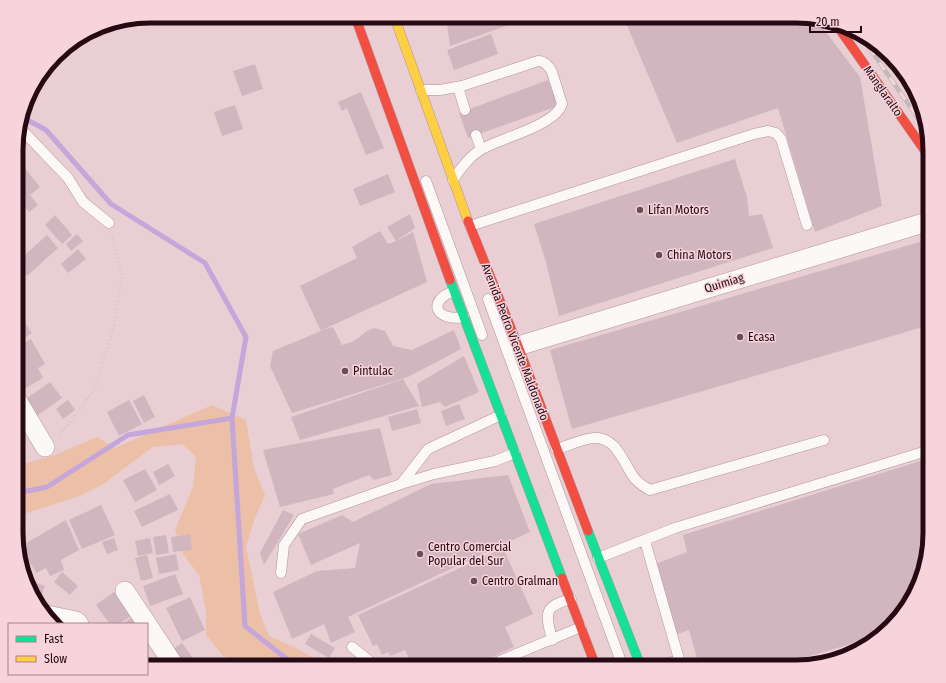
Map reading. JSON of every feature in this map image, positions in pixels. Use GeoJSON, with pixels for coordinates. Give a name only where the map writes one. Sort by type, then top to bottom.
{"type":"FeatureCollection","features":[{"type":"Feature","properties":{"kind":"main road"},"geometry":{"type":"LineString","coordinates":[[358,23],[464,317],[509,414],[515,453],[594,660]]}},
{"type":"Feature","properties":{"kind":"main road","name":"Avenida Pedro Vicente Maldonado"},"geometry":{"type":"LineString","coordinates":[[397,23],[470,226],[518,346],[556,449],[638,660]]}},
{"type":"Feature","properties":{"kind":"main road","name":"Manglaralto"},"geometry":{"type":"LineString","coordinates":[[842,32],[923,148]]}},
{"type":"Feature","properties":{"kind":"street","name":"Quimiag"},"geometry":{"type":"LineString","coordinates":[[518,346],[923,223]]}},
{"type":"Feature","properties":{"kind":"street"},"geometry":{"type":"LineString","coordinates":[[23,410],[45,447]]}},
{"type":"Feature","properties":{"kind":"street"},"geometry":{"type":"LineString","coordinates":[[125,591],[146,623]]}},
{"type":"Feature","properties":{"kind":"street"},"geometry":{"type":"LineString","coordinates":[[55,617],[76,621],[78,623]]}},
{"type":"Feature","properties":{"kind":"street"},"geometry":{"type":"LineString","coordinates":[[148,626],[170,660]]}},
{"type":"Feature","properties":{"kind":"lane"},"geometry":{"type":"LineString","coordinates":[[368,23],[384,66]]}},
{"type":"Feature","properties":{"kind":"lane"},"geometry":{"type":"LineString","coordinates":[[389,31],[620,660]]}},
{"type":"Feature","properties":{"kind":"lane"},"geometry":{"type":"LineString","coordinates":[[421,90],[440,90],[458,87],[538,61],[545,63],[550,67],[552,72],[562,104],[561,109],[549,120],[481,149],[460,170],[453,180]]}},
{"type":"Feature","properties":{"kind":"lane"},"geometry":{"type":"LineString","coordinates":[[458,87],[465,110]]}},
{"type":"Feature","properties":{"kind":"lane"},"geometry":{"type":"LineString","coordinates":[[470,226],[674,159],[768,131],[776,133],[781,139],[807,225]]}},
{"type":"Feature","properties":{"kind":"lane"},"geometry":{"type":"LineString","coordinates":[[24,132],[68,178],[83,202],[109,223]]}},
{"type":"Feature","properties":{"kind":"lane"},"geometry":{"type":"LineString","coordinates":[[476,135],[481,149]]}},
{"type":"Feature","properties":{"kind":"lane"},"geometry":{"type":"LineString","coordinates":[[422,169],[487,347]]}},
{"type":"Feature","properties":{"kind":"lane"},"geometry":{"type":"LineString","coordinates":[[454,291],[446,294],[440,299],[438,309],[439,312],[444,317],[454,319],[464,317]]}},
{"type":"Feature","properties":{"kind":"lane"},"geometry":{"type":"LineString","coordinates":[[401,484],[428,449],[509,414],[600,660]]}},
{"type":"Feature","properties":{"kind":"lane"},"geometry":{"type":"LineString","coordinates":[[556,449],[594,438],[602,438],[612,443],[635,478],[650,490],[824,440]]}},
{"type":"Feature","properties":{"kind":"lane"},"geometry":{"type":"LineString","coordinates":[[598,558],[645,541],[675,528],[923,452]]}},
{"type":"Feature","properties":{"kind":"lane"},"geometry":{"type":"LineString","coordinates":[[281,573],[284,545],[302,519],[401,484],[434,474],[495,461],[515,453]]}},
{"type":"Feature","properties":{"kind":"lane"},"geometry":{"type":"LineString","coordinates":[[645,541],[679,659],[677,660]]}},
{"type":"Feature","properties":{"kind":"lane"},"geometry":{"type":"LineString","coordinates":[[552,640],[547,617],[549,610],[554,605],[571,599]]}},
{"type":"Feature","properties":{"kind":"lane"},"geometry":{"type":"LineString","coordinates":[[502,660],[582,627]]}},
{"type":"Feature","properties":{"kind":"lane"},"geometry":{"type":"LineString","coordinates":[[352,647],[368,660]]}},
{"type":"Feature","properties":{"kind":"path"},"geometry":{"type":"LineString","coordinates":[[45,447],[70,423],[95,388],[114,326],[122,276],[109,223]]}},
{"type":"Feature","properties":{"kind":"shaded area"},"geometry":{"type":"Polygon","coordinates":[[[212,405],[246,420],[254,468],[265,495],[254,520],[246,547],[260,614],[269,636],[318,660],[239,660],[223,656],[206,635],[206,611],[199,575],[183,554],[175,530],[193,487],[196,457],[182,444],[153,447],[102,485],[77,497],[23,514],[23,464],[55,455],[97,437],[115,448],[212,405]]]}},
{"type":"Feature","properties":{"kind":"building"},"geometry":{"type":"Polygon","coordinates":[[[447,23],[514,23],[450,46],[447,23]]]}},
{"type":"Feature","properties":{"kind":"building"},"geometry":{"type":"Polygon","coordinates":[[[626,23],[804,23],[821,25],[860,77],[882,206],[815,232],[778,108],[677,143],[626,23]]]}},
{"type":"Feature","properties":{"kind":"building"},"geometry":{"type":"Polygon","coordinates":[[[491,34],[498,54],[454,70],[447,50],[491,34]]]}},
{"type":"Feature","properties":{"kind":"building"},"geometry":{"type":"Polygon","coordinates":[[[255,64],[263,89],[242,96],[233,71],[255,64]]]}},
{"type":"Feature","properties":{"kind":"building"},"geometry":{"type":"Polygon","coordinates":[[[548,80],[558,106],[468,138],[459,113],[548,80]]]}},
{"type":"Feature","properties":{"kind":"building"},"geometry":{"type":"Polygon","coordinates":[[[361,92],[384,148],[366,155],[347,108],[342,111],[338,102],[361,92]]]}},
{"type":"Feature","properties":{"kind":"building"},"geometry":{"type":"Polygon","coordinates":[[[235,105],[243,129],[222,136],[214,112],[235,105]]]}},
{"type":"Feature","properties":{"kind":"building"},"geometry":{"type":"Polygon","coordinates":[[[735,159],[747,197],[749,216],[762,214],[773,248],[559,316],[546,262],[534,224],[735,159]]]}},
{"type":"Feature","properties":{"kind":"building"},"geometry":{"type":"Polygon","coordinates":[[[23,166],[40,187],[30,195],[38,205],[29,212],[23,204],[23,166]]]}},
{"type":"Feature","properties":{"kind":"building"},"geometry":{"type":"Polygon","coordinates":[[[388,174],[395,192],[360,206],[353,189],[388,174]]]}},
{"type":"Feature","properties":{"kind":"building"},"geometry":{"type":"Polygon","coordinates":[[[410,214],[415,228],[396,241],[387,227],[410,214]]]}},
{"type":"Feature","properties":{"kind":"building"},"geometry":{"type":"Polygon","coordinates":[[[55,215],[72,235],[62,244],[45,225],[55,215]]]}},
{"type":"Feature","properties":{"kind":"building"},"geometry":{"type":"Polygon","coordinates":[[[380,231],[388,244],[413,232],[427,282],[322,330],[333,327],[342,345],[354,341],[367,331],[374,328],[385,331],[393,346],[412,350],[454,330],[461,349],[408,377],[292,413],[270,366],[273,351],[321,331],[300,286],[357,258],[352,247],[380,231]]]}},
{"type":"Feature","properties":{"kind":"building"},"geometry":{"type":"Polygon","coordinates":[[[77,234],[83,241],[71,251],[66,244],[77,234]]]}},
{"type":"Feature","properties":{"kind":"building"},"geometry":{"type":"Polygon","coordinates":[[[47,235],[58,248],[27,276],[23,271],[23,257],[47,235]]]}},
{"type":"Feature","properties":{"kind":"building","name":"Ecasa"},"geometry":{"type":"Polygon","coordinates":[[[923,241],[923,327],[572,429],[550,350],[923,241]]]}},
{"type":"Feature","properties":{"kind":"building"},"geometry":{"type":"Polygon","coordinates":[[[78,249],[86,259],[68,273],[61,264],[78,249]]]}},
{"type":"Feature","properties":{"kind":"building"},"geometry":{"type":"Polygon","coordinates":[[[23,320],[32,333],[23,339],[23,320]]]}},
{"type":"Feature","properties":{"kind":"building"},"geometry":{"type":"Polygon","coordinates":[[[31,339],[45,364],[38,368],[43,378],[24,389],[23,387],[23,344],[31,339]]]}},
{"type":"Feature","properties":{"kind":"building"},"geometry":{"type":"Polygon","coordinates":[[[464,356],[479,392],[445,407],[440,402],[422,407],[417,384],[464,356]]]}},
{"type":"Feature","properties":{"kind":"building"},"geometry":{"type":"Polygon","coordinates":[[[403,379],[419,406],[300,440],[291,417],[403,379]]]}},
{"type":"Feature","properties":{"kind":"building"},"geometry":{"type":"Polygon","coordinates":[[[50,382],[62,398],[34,418],[23,401],[50,382]]]}},
{"type":"Feature","properties":{"kind":"building"},"geometry":{"type":"Polygon","coordinates":[[[144,395],[155,417],[144,423],[133,401],[144,395]]]}},
{"type":"Feature","properties":{"kind":"building"},"geometry":{"type":"Polygon","coordinates":[[[68,400],[75,410],[63,419],[56,409],[68,400]]]}},
{"type":"Feature","properties":{"kind":"building"},"geometry":{"type":"Polygon","coordinates":[[[129,400],[142,424],[119,436],[107,412],[129,400]]]}},
{"type":"Feature","properties":{"kind":"building"},"geometry":{"type":"Polygon","coordinates":[[[459,404],[465,419],[446,426],[441,411],[459,404]]]}},
{"type":"Feature","properties":{"kind":"building"},"geometry":{"type":"Polygon","coordinates":[[[417,409],[421,423],[392,431],[388,417],[417,409]]]}},
{"type":"Feature","properties":{"kind":"building"},"geometry":{"type":"Polygon","coordinates":[[[380,428],[392,475],[374,480],[369,475],[333,489],[334,494],[280,507],[263,450],[380,428]]]}},
{"type":"Feature","properties":{"kind":"building"},"geometry":{"type":"Polygon","coordinates":[[[923,460],[923,541],[921,557],[916,574],[906,596],[897,610],[880,628],[864,640],[796,660],[698,660],[689,630],[675,635],[653,565],[687,552],[683,535],[923,460]]]}},
{"type":"Feature","properties":{"kind":"building"},"geometry":{"type":"Polygon","coordinates":[[[168,464],[175,476],[159,485],[153,472],[168,464]]]}},
{"type":"Feature","properties":{"kind":"building"},"geometry":{"type":"Polygon","coordinates":[[[145,469],[157,490],[135,502],[123,480],[145,469]]]}},
{"type":"Feature","properties":{"kind":"building","name":"Centro Comercial Popular del Sur"},"geometry":{"type":"Polygon","coordinates":[[[508,475],[530,532],[348,617],[355,632],[331,643],[324,624],[292,639],[273,592],[317,571],[355,568],[360,543],[311,565],[298,534],[342,515],[353,522],[431,484],[508,475]]]}},
{"type":"Feature","properties":{"kind":"building"},"geometry":{"type":"Polygon","coordinates":[[[170,494],[178,510],[142,527],[134,511],[170,494]]]}},
{"type":"Feature","properties":{"kind":"building"},"geometry":{"type":"Polygon","coordinates":[[[101,505],[115,535],[82,549],[69,520],[101,505]]]}},
{"type":"Feature","properties":{"kind":"building"},"geometry":{"type":"Polygon","coordinates":[[[283,510],[294,515],[264,565],[260,553],[283,510]]]}},
{"type":"Feature","properties":{"kind":"building"},"geometry":{"type":"Polygon","coordinates":[[[66,520],[79,550],[61,560],[64,570],[50,576],[46,568],[36,573],[24,552],[23,545],[66,520]]]}},
{"type":"Feature","properties":{"kind":"building"},"geometry":{"type":"Polygon","coordinates":[[[190,534],[192,550],[173,552],[171,537],[190,534]]]}},
{"type":"Feature","properties":{"kind":"building"},"geometry":{"type":"Polygon","coordinates":[[[166,535],[169,553],[156,555],[153,537],[166,535]]]}},
{"type":"Feature","properties":{"kind":"building"},"geometry":{"type":"Polygon","coordinates":[[[114,538],[118,550],[107,554],[102,542],[114,538]]]}},
{"type":"Feature","properties":{"kind":"building"},"geometry":{"type":"Polygon","coordinates":[[[150,538],[153,553],[138,556],[135,541],[150,538]]]}},
{"type":"Feature","properties":{"kind":"building","name":"Centro Gralman"},"geometry":{"type":"Polygon","coordinates":[[[503,548],[533,614],[505,627],[514,647],[486,660],[410,660],[405,650],[390,656],[388,652],[382,655],[377,644],[373,646],[358,615],[503,548]]]}},
{"type":"Feature","properties":{"kind":"building"},"geometry":{"type":"Polygon","coordinates":[[[176,554],[179,570],[159,574],[156,558],[176,554]]]}},
{"type":"Feature","properties":{"kind":"building"},"geometry":{"type":"Polygon","coordinates":[[[147,555],[153,578],[141,581],[135,558],[147,555]]]}},
{"type":"Feature","properties":{"kind":"building"},"geometry":{"type":"Polygon","coordinates":[[[62,572],[78,586],[70,595],[54,582],[62,572]]]}},
{"type":"Feature","properties":{"kind":"building"},"geometry":{"type":"Polygon","coordinates":[[[175,574],[183,594],[150,606],[143,586],[175,574]]]}},
{"type":"Feature","properties":{"kind":"building"},"geometry":{"type":"Polygon","coordinates":[[[34,582],[45,586],[41,597],[34,582]]]}},
{"type":"Feature","properties":{"kind":"building"},"geometry":{"type":"Polygon","coordinates":[[[114,592],[131,616],[120,623],[109,623],[96,605],[114,592]]]}},
{"type":"Feature","properties":{"kind":"building"},"geometry":{"type":"Polygon","coordinates":[[[190,597],[205,630],[182,641],[166,608],[190,597]]]}},
{"type":"Feature","properties":{"kind":"building"},"geometry":{"type":"Polygon","coordinates":[[[132,617],[137,623],[124,623],[132,617]]]}},
{"type":"Feature","properties":{"kind":"building"},"geometry":{"type":"Polygon","coordinates":[[[311,634],[335,648],[329,658],[305,644],[311,634]]]}},
{"type":"Feature","properties":{"kind":"building"},"geometry":{"type":"Polygon","coordinates":[[[182,643],[194,660],[176,660],[170,651],[182,643]]]}},
{"type":"Feature","properties":{"kind":"waterway"},"geometry":{"type":"LineString","coordinates":[[27,119],[46,130],[111,204],[205,263],[246,337],[232,418],[245,626],[288,660]]}},
{"type":"Feature","properties":{"kind":"waterway"},"geometry":{"type":"LineString","coordinates":[[23,492],[47,487],[128,435],[232,418]]}},
{"type":"Feature","properties":{"kind":"railway"},"geometry":{"type":"LineString","coordinates":[[868,46],[920,121]]}},
{"type":"Feature","properties":{"kind":"traffic: fast"},"geometry":{"type":"LineString","coordinates":[[450,280],[562,578]]}},
{"type":"Feature","properties":{"kind":"traffic: fast"},"geometry":{"type":"LineString","coordinates":[[588,531],[638,660]]}},
{"type":"Feature","properties":{"kind":"traffic: slow"},"geometry":{"type":"LineString","coordinates":[[397,23],[468,221]]}},
{"type":"Feature","properties":{"kind":"traffic: jam"},"geometry":{"type":"LineString","coordinates":[[358,23],[450,280]]}},
{"type":"Feature","properties":{"kind":"traffic: jam"},"geometry":{"type":"LineString","coordinates":[[842,32],[923,148]]}},
{"type":"Feature","properties":{"kind":"traffic: jam"},"geometry":{"type":"LineString","coordinates":[[468,221],[518,346],[588,531]]}},
{"type":"Feature","properties":{"kind":"traffic: jam"},"geometry":{"type":"LineString","coordinates":[[562,578],[593,660]]}},
{"type":"Feature","properties":{"kind":"place","name":"Lifan Motors"},"geometry":{"type":"Point","coordinates":[640,210]}},
{"type":"Feature","properties":{"kind":"place","name":"China Motors"},"geometry":{"type":"Point","coordinates":[659,255]}},
{"type":"Feature","properties":{"kind":"place","name":"Ecasa"},"geometry":{"type":"Point","coordinates":[740,337]}},
{"type":"Feature","properties":{"kind":"place","name":"Pintulac"},"geometry":{"type":"Point","coordinates":[345,371]}},
{"type":"Feature","properties":{"kind":"place","name":"Centro Comercial Popular del Sur"},"geometry":{"type":"Point","coordinates":[420,554]}},
{"type":"Feature","properties":{"kind":"place","name":"Centro Gralman"},"geometry":{"type":"Point","coordinates":[474,581]}}]}
